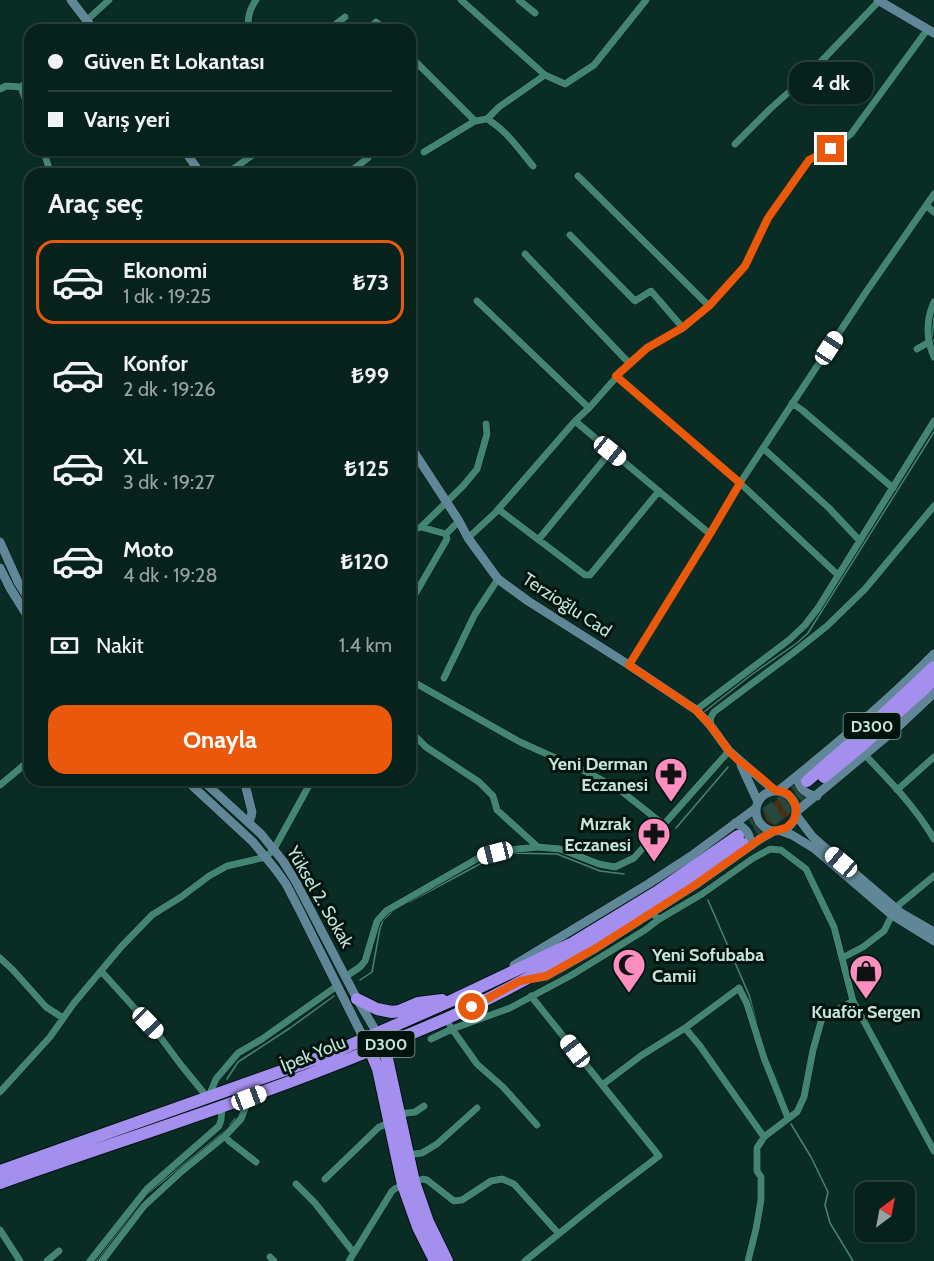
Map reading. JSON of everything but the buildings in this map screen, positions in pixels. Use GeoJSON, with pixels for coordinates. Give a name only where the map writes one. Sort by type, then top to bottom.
{"type":"FeatureCollection","features":[{"type":"Feature","properties":{"kind":"highway","name":"D300"},"geometry":{"type":"LineString","coordinates":[[808,785],[934,667]]}},
{"type":"Feature","properties":{"kind":"highway","name":"D300"},"geometry":{"type":"LineString","coordinates":[[808,785],[859,748],[934,680]]}},
{"type":"Feature","properties":{"kind":"highway","name":"İpek Yolu"},"geometry":{"type":"LineString","coordinates":[[0,1171],[330,1054],[367,1045],[383,1045],[449,1024],[472,1007],[585,946],[668,895],[744,842]]}},
{"type":"Feature","properties":{"kind":"highway","name":"İpek Yolu"},"geometry":{"type":"LineString","coordinates":[[0,1183],[222,1108],[337,1065],[367,1045],[377,1033],[573,943],[744,842]]}},
{"type":"Feature","properties":{"kind":"highway"},"geometry":{"type":"LineString","coordinates":[[357,999],[377,1009],[392,1012],[418,1003],[455,999]]}},
{"type":"Feature","properties":{"kind":"highway"},"geometry":{"type":"LineString","coordinates":[[377,1033],[387,1054],[408,1155],[409,1184],[447,1261]]}},
{"type":"Feature","properties":{"kind":"highway"},"geometry":{"type":"LineString","coordinates":[[367,1045],[378,1069],[389,1123],[409,1184],[418,1227],[435,1261]]}},
{"type":"Feature","properties":{"kind":"street"},"geometry":{"type":"LineString","coordinates":[[71,0],[89,24]]}},
{"type":"Feature","properties":{"kind":"street"},"geometry":{"type":"LineString","coordinates":[[93,24],[109,0]]}},
{"type":"Feature","properties":{"kind":"street"},"geometry":{"type":"LineString","coordinates":[[248,24],[251,8],[256,0]]}},
{"type":"Feature","properties":{"kind":"street"},"geometry":{"type":"LineString","coordinates":[[461,0],[545,75],[565,84],[594,65],[646,0]]}},
{"type":"Feature","properties":{"kind":"street"},"geometry":{"type":"LineString","coordinates":[[519,0],[535,13]]}},
{"type":"Feature","properties":{"kind":"street"},"geometry":{"type":"LineString","coordinates":[[468,538],[498,509],[629,363],[647,348],[682,328],[709,306],[745,266],[768,218],[809,160],[831,149],[851,134],[931,32],[878,0],[809,74],[735,144]]}},
{"type":"Feature","properties":{"kind":"street"},"geometry":{"type":"LineString","coordinates":[[336,24],[345,17]]}},
{"type":"Feature","properties":{"kind":"street"},"geometry":{"type":"LineString","coordinates":[[416,62],[475,121]]}},
{"type":"Feature","properties":{"kind":"street"},"geometry":{"type":"LineString","coordinates":[[424,152],[475,121],[486,119],[499,106],[545,75]]}},
{"type":"Feature","properties":{"kind":"street"},"geometry":{"type":"LineString","coordinates":[[0,89],[6,86],[21,87],[24,84]]}},
{"type":"Feature","properties":{"kind":"street"},"geometry":{"type":"LineString","coordinates":[[21,87],[24,96]]}},
{"type":"Feature","properties":{"kind":"street"},"geometry":{"type":"LineString","coordinates":[[486,119],[499,126],[532,166]]}},
{"type":"Feature","properties":{"kind":"street"},"geometry":{"type":"LineString","coordinates":[[234,168],[252,156]]}},
{"type":"Feature","properties":{"kind":"street"},"geometry":{"type":"LineString","coordinates":[[355,168],[368,158]]}},
{"type":"Feature","properties":{"kind":"street"},"geometry":{"type":"LineString","coordinates":[[578,176],[709,306]]}},
{"type":"Feature","properties":{"kind":"street"},"geometry":{"type":"LineString","coordinates":[[629,665],[740,483],[866,292],[934,194]]}},
{"type":"Feature","properties":{"kind":"street"},"geometry":{"type":"LineString","coordinates":[[927,206],[934,212]]}},
{"type":"Feature","properties":{"kind":"street"},"geometry":{"type":"LineString","coordinates":[[570,235],[635,301],[651,291],[682,328]]}},
{"type":"Feature","properties":{"kind":"street"},"geometry":{"type":"LineString","coordinates":[[525,254],[629,363]]}},
{"type":"Feature","properties":{"kind":"street"},"geometry":{"type":"LineString","coordinates":[[477,301],[589,408]]}},
{"type":"Feature","properties":{"kind":"street"},"geometry":{"type":"LineString","coordinates":[[934,302],[930,312],[928,342],[934,357]]}},
{"type":"Feature","properties":{"kind":"street"},"geometry":{"type":"LineString","coordinates":[[917,349],[928,342]]}},
{"type":"Feature","properties":{"kind":"street"},"geometry":{"type":"LineString","coordinates":[[616,376],[740,483],[838,575]]}},
{"type":"Feature","properties":{"kind":"street"},"geometry":{"type":"LineString","coordinates":[[792,403],[893,488]]}},
{"type":"Feature","properties":{"kind":"street"},"geometry":{"type":"LineString","coordinates":[[575,421],[710,534]]}},
{"type":"Feature","properties":{"kind":"street"},"geometry":{"type":"LineString","coordinates":[[696,710],[805,626],[818,609],[934,421]]}},
{"type":"Feature","properties":{"kind":"street"},"geometry":{"type":"LineString","coordinates":[[416,529],[422,527],[447,503],[477,469],[488,434],[486,424]]}},
{"type":"Feature","properties":{"kind":"street"},"geometry":{"type":"LineString","coordinates":[[764,448],[829,508],[860,541]]}},
{"type":"Feature","properties":{"kind":"street"},"geometry":{"type":"LineString","coordinates":[[539,539],[610,451]]}},
{"type":"Feature","properties":{"kind":"street","name":"Terzioğlu Cad"},"geometry":{"type":"LineString","coordinates":[[416,455],[468,538],[498,579],[696,710],[729,751],[776,791]]}},
{"type":"Feature","properties":{"kind":"street"},"geometry":{"type":"LineString","coordinates":[[498,509],[585,575],[590,575],[659,491]]}},
{"type":"Feature","properties":{"kind":"street"},"geometry":{"type":"LineString","coordinates":[[710,725],[714,712],[818,632],[865,589],[916,527],[933,511]]}},
{"type":"Feature","properties":{"kind":"street"},"geometry":{"type":"LineString","coordinates":[[446,534],[459,521]]}},
{"type":"Feature","properties":{"kind":"street"},"geometry":{"type":"LineString","coordinates":[[422,527],[446,534]]}},
{"type":"Feature","properties":{"kind":"street"},"geometry":{"type":"LineString","coordinates":[[416,593],[447,539],[446,534]]}},
{"type":"Feature","properties":{"kind":"street"},"geometry":{"type":"LineString","coordinates":[[0,542],[24,592]]}},
{"type":"Feature","properties":{"kind":"street"},"geometry":{"type":"LineString","coordinates":[[0,568],[24,610]]}},
{"type":"Feature","properties":{"kind":"street"},"geometry":{"type":"LineString","coordinates":[[444,678],[475,614],[498,579]]}},
{"type":"Feature","properties":{"kind":"street"},"geometry":{"type":"LineString","coordinates":[[431,1039],[449,1024],[510,1008],[570,976],[645,930],[655,917],[744,842],[791,825],[808,785],[890,697],[934,654]]}},
{"type":"Feature","properties":{"kind":"street"},"geometry":{"type":"LineString","coordinates":[[416,683],[520,742],[589,773],[620,790],[664,825]]}},
{"type":"Feature","properties":{"kind":"street"},"geometry":{"type":"LineString","coordinates":[[485,984],[691,856],[757,805],[765,794],[808,785],[865,755],[934,693]]}},
{"type":"Feature","properties":{"kind":"street"},"geometry":{"type":"LineString","coordinates":[[416,737],[426,747],[479,782],[493,796],[497,810],[538,847]]}},
{"type":"Feature","properties":{"kind":"street"},"geometry":{"type":"LineString","coordinates":[[345,977],[360,967],[364,961],[377,921],[386,911],[482,856],[538,847],[560,849],[599,864],[615,867],[634,858],[729,751]]}},
{"type":"Feature","properties":{"kind":"street"},"geometry":{"type":"LineString","coordinates":[[865,755],[897,790],[934,839]]}},
{"type":"Feature","properties":{"kind":"street"},"geometry":{"type":"LineString","coordinates":[[897,790],[934,757]]}},
{"type":"Feature","properties":{"kind":"street","name":"Terzioğlu Cad"},"geometry":{"type":"LineString","coordinates":[[738,760],[757,805]]}},
{"type":"Feature","properties":{"kind":"street"},"geometry":{"type":"LineString","coordinates":[[0,785],[24,765]]}},
{"type":"Feature","properties":{"kind":"street","name":"Yüksel 2. Sokak"},"geometry":{"type":"LineString","coordinates":[[193,786],[241,830],[266,857],[285,884],[367,1045]]}},
{"type":"Feature","properties":{"kind":"street","name":"Yüksel 2. Sokak"},"geometry":{"type":"LineString","coordinates":[[209,786],[274,849],[295,880],[377,1033]]}},
{"type":"Feature","properties":{"kind":"street"},"geometry":{"type":"LineString","coordinates":[[246,786],[252,812],[248,822]]}},
{"type":"Feature","properties":{"kind":"street"},"geometry":{"type":"LineString","coordinates":[[0,1092],[50,1036],[121,947],[152,915],[227,866],[266,857],[274,849],[309,786]]}},
{"type":"Feature","properties":{"kind":"street"},"geometry":{"type":"LineString","coordinates":[[776,791],[784,792],[793,800],[796,813],[812,836],[894,911],[934,932]]}},
{"type":"Feature","properties":{"kind":"street"},"geometry":{"type":"LineString","coordinates":[[757,805],[756,814],[762,826],[792,835],[815,849],[934,941]]}},
{"type":"Feature","properties":{"kind":"street"},"geometry":{"type":"LineString","coordinates":[[927,827],[934,820]]}},
{"type":"Feature","properties":{"kind":"street"},"geometry":{"type":"LineString","coordinates":[[735,823],[748,832],[751,840],[744,842]]}},
{"type":"Feature","properties":{"kind":"street"},"geometry":{"type":"LineString","coordinates":[[520,981],[546,976],[702,894],[770,849],[781,850],[806,869],[834,927],[853,1001],[934,1151]]}},
{"type":"Feature","properties":{"kind":"street"},"geometry":{"type":"LineString","coordinates":[[842,958],[863,947],[884,931],[894,911],[934,876]]}},
{"type":"Feature","properties":{"kind":"street"},"geometry":{"type":"LineString","coordinates":[[0,958],[46,1007],[63,1018]]}},
{"type":"Feature","properties":{"kind":"street"},"geometry":{"type":"LineString","coordinates":[[101,971],[158,1034],[208,1098],[216,1079],[238,1053],[262,1039],[337,986]]}},
{"type":"Feature","properties":{"kind":"street"},"geometry":{"type":"LineString","coordinates":[[602,1085],[740,988],[788,1118]]}},
{"type":"Feature","properties":{"kind":"street"},"geometry":{"type":"LineString","coordinates":[[525,1261],[659,1156],[531,996]]}},
{"type":"Feature","properties":{"kind":"street"},"geometry":{"type":"LineString","coordinates":[[748,1261],[761,1200],[757,1148],[764,1137],[797,1112],[804,1097],[822,1018],[853,1001]]}},
{"type":"Feature","properties":{"kind":"street"},"geometry":{"type":"LineString","coordinates":[[449,1024],[477,1064],[503,1087],[537,1125]]}},
{"type":"Feature","properties":{"kind":"street"},"geometry":{"type":"LineString","coordinates":[[685,1028],[764,1137]]}},
{"type":"Feature","properties":{"kind":"street"},"geometry":{"type":"LineString","coordinates":[[102,1261],[149,1200],[225,1136],[241,1119],[249,1098]]}},
{"type":"Feature","properties":{"kind":"street"},"geometry":{"type":"LineString","coordinates":[[399,1114],[415,1112],[424,1106]]}},
{"type":"Feature","properties":{"kind":"street"},"geometry":{"type":"LineString","coordinates":[[90,1261],[147,1189],[219,1126],[222,1108]]}},
{"type":"Feature","properties":{"kind":"street"},"geometry":{"type":"LineString","coordinates":[[408,1155],[422,1153],[437,1144],[477,1108]]}},
{"type":"Feature","properties":{"kind":"street"},"geometry":{"type":"LineString","coordinates":[[324,1179],[379,1127],[389,1123]]}},
{"type":"Feature","properties":{"kind":"street"},"geometry":{"type":"LineString","coordinates":[[927,1139],[934,1134]]}},
{"type":"Feature","properties":{"kind":"street"},"geometry":{"type":"LineString","coordinates":[[225,1136],[256,1162]]}},
{"type":"Feature","properties":{"kind":"street"},"geometry":{"type":"LineString","coordinates":[[349,1261],[388,1195],[396,1188],[423,1179],[454,1202],[462,1200],[491,1181],[502,1179],[514,1184],[559,1234]]}},
{"type":"Feature","properties":{"kind":"street"},"geometry":{"type":"LineString","coordinates":[[296,1184],[315,1203],[354,1253]]}},
{"type":"Feature","properties":{"kind":"street"},"geometry":{"type":"LineString","coordinates":[[0,1230],[20,1261]]}},
{"type":"Feature","properties":{"kind":"street"},"geometry":{"type":"LineString","coordinates":[[47,1261],[59,1251]]}},
{"type":"Feature","properties":{"kind":"shaded area"},"geometry":{"type":"Polygon","coordinates":[[[778,799],[786,804],[790,812],[775,825],[770,824],[764,811],[778,799]]]}},
{"type":"Feature","properties":{"kind":"waterway"},"geometry":{"type":"LineString","coordinates":[[934,318],[932,338],[934,342]]}},
{"type":"Feature","properties":{"kind":"waterway"},"geometry":{"type":"LineString","coordinates":[[704,712],[808,633],[934,432]]}},
{"type":"Feature","properties":{"kind":"waterway"},"geometry":{"type":"LineString","coordinates":[[676,828],[728,767]]}},
{"type":"Feature","properties":{"kind":"waterway"},"geometry":{"type":"LineString","coordinates":[[409,902],[491,858],[510,853],[557,854],[600,871],[624,874]]}},
{"type":"Feature","properties":{"kind":"waterway"},"geometry":{"type":"LineString","coordinates":[[708,900],[749,995],[756,1021]]}},
{"type":"Feature","properties":{"kind":"waterway"},"geometry":{"type":"LineString","coordinates":[[360,980],[372,972],[380,928],[383,920],[394,910]]}},
{"type":"Feature","properties":{"kind":"waterway"},"geometry":{"type":"LineString","coordinates":[[227,1079],[238,1062],[334,996]]}},
{"type":"Feature","properties":{"kind":"waterway"},"geometry":{"type":"LineString","coordinates":[[774,1074],[784,1100]]}},
{"type":"Feature","properties":{"kind":"waterway"},"geometry":{"type":"LineString","coordinates":[[230,1125],[235,1119]]}},
{"type":"Feature","properties":{"kind":"waterway"},"geometry":{"type":"LineString","coordinates":[[791,1124],[828,1192],[825,1205],[830,1223],[853,1261]]}},
{"type":"Feature","properties":{"kind":"waterway"},"geometry":{"type":"LineString","coordinates":[[147,1194],[225,1131]]}},
{"type":"Feature","properties":{"kind":"waterway"},"geometry":{"type":"LineString","coordinates":[[97,1261],[137,1207]]}},
{"type":"Feature","properties":{"kind":"tunnel"},"geometry":{"type":"LineString","coordinates":[[738,836],[807,781]]}},
{"type":"Feature","properties":{"kind":"tunnel"},"geometry":{"type":"LineString","coordinates":[[743,844],[809,789]]}},
{"type":"Feature","properties":{"kind":"place","name":"Yeni Derman Eczanesi"},"geometry":{"type":"Point","coordinates":[671,803]}},
{"type":"Feature","properties":{"kind":"place","name":"Mızrak Eczanesi"},"geometry":{"type":"Point","coordinates":[654,863]}},
{"type":"Feature","properties":{"kind":"place","name":"Yeni Sofubaba Camii"},"geometry":{"type":"Point","coordinates":[629,994]}},
{"type":"Feature","properties":{"kind":"place","name":"Kuaför Sergen"},"geometry":{"type":"Point","coordinates":[866,1000]}},
{"type":"Feature","properties":{"kind":"route"},"geometry":{"type":"LineString","coordinates":[[472,1007],[520,981],[546,976],[596,948],[653,913],[760,839],[791,825],[794,820],[796,806],[789,795],[775,790],[738,760],[696,710],[629,665],[740,483],[616,376],[647,348],[682,328],[709,306],[745,266],[768,218],[809,160],[831,149]]}}]}
